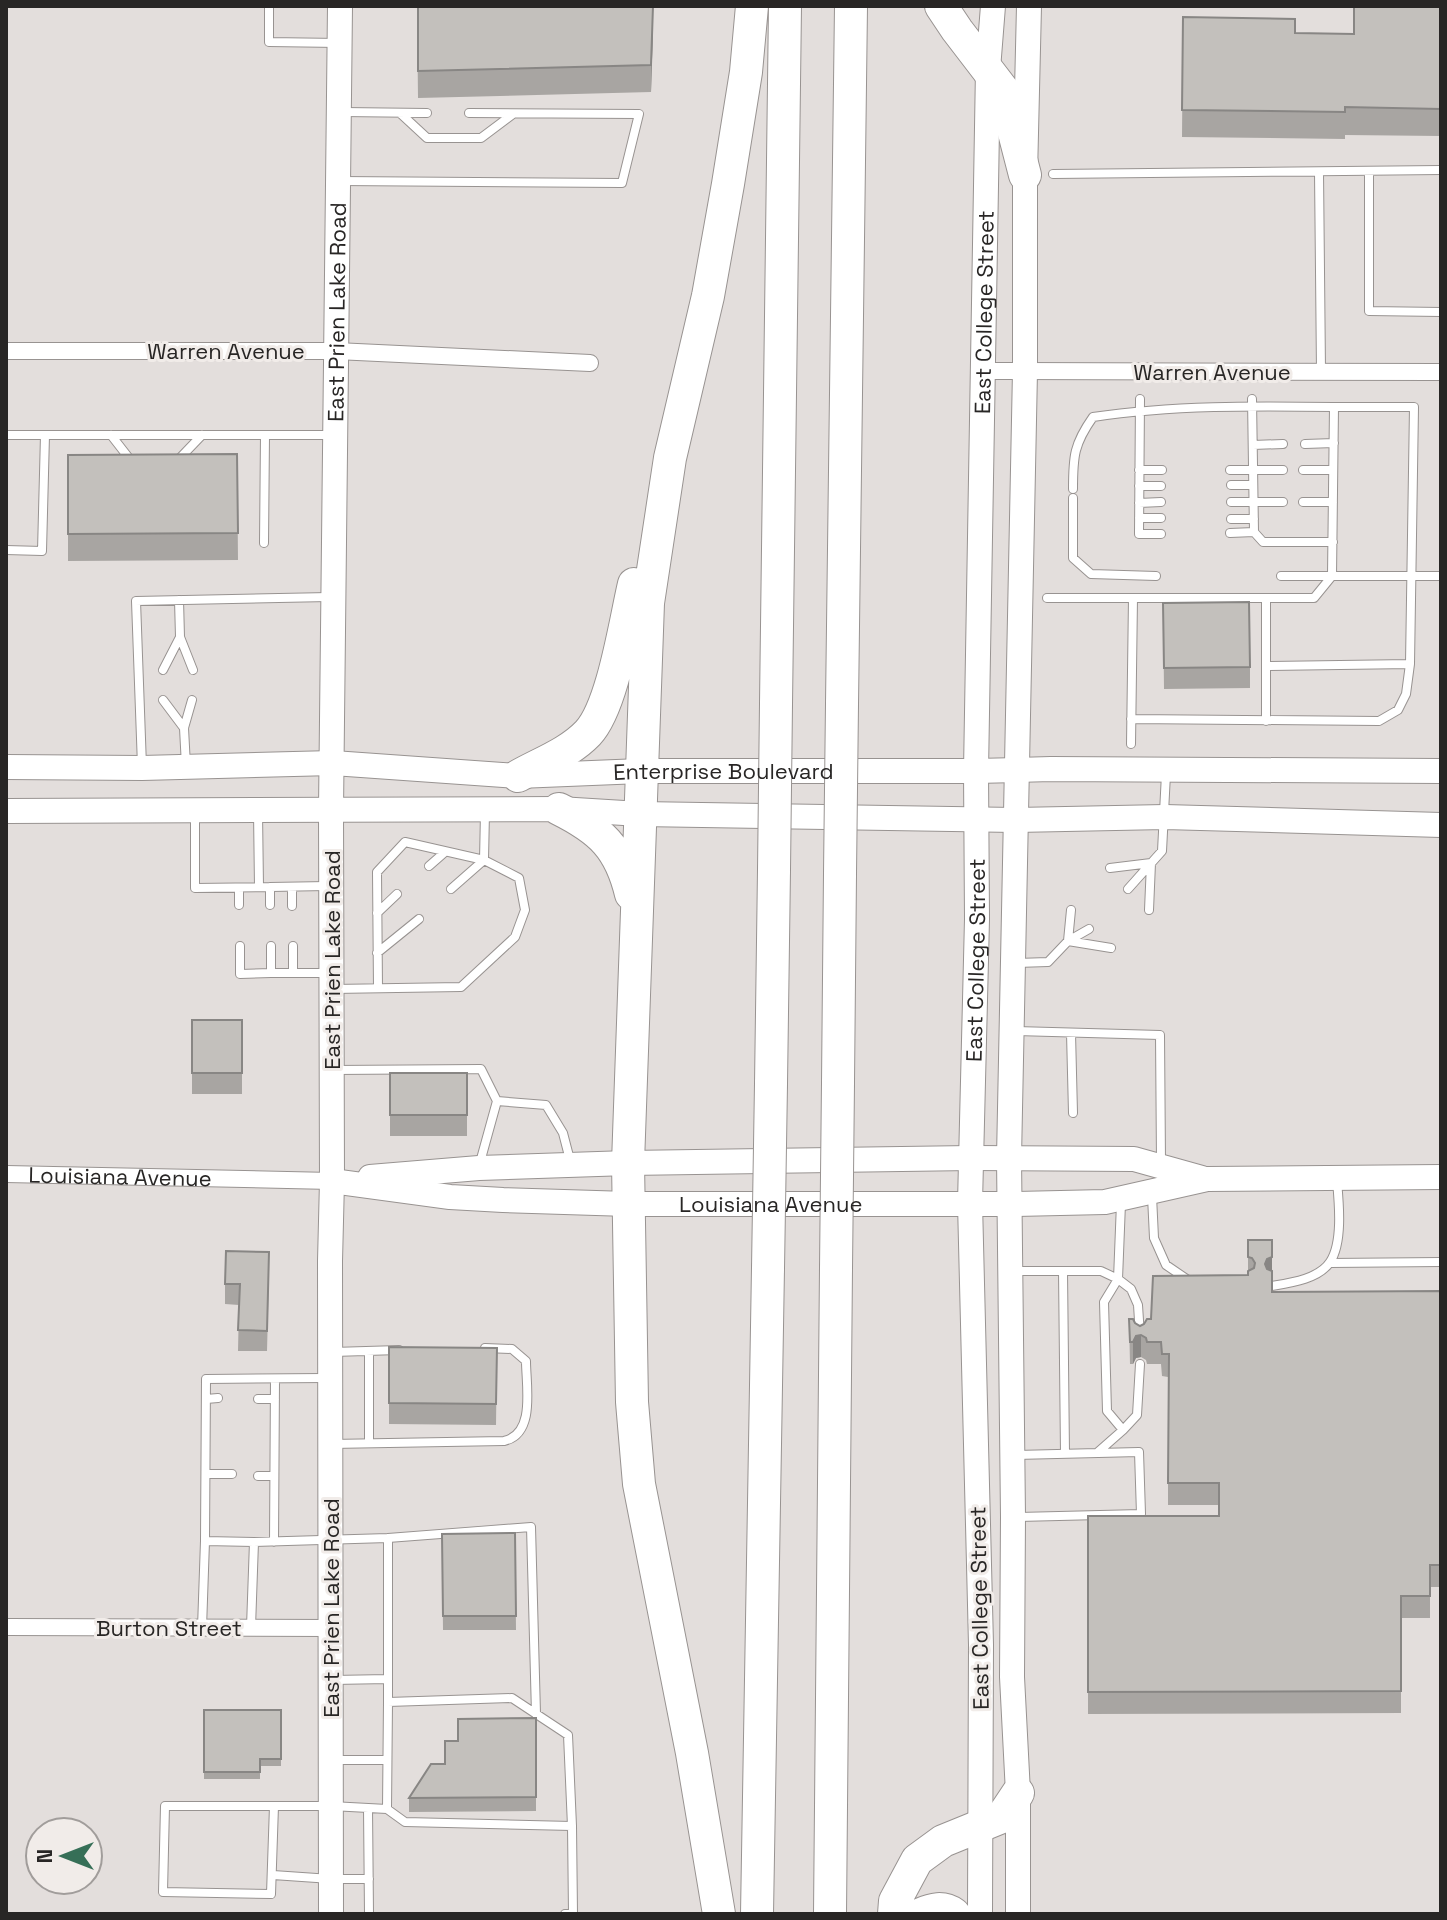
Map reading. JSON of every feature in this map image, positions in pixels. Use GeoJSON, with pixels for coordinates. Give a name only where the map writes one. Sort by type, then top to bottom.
{"type":"FeatureCollection","features":[{"type":"Feature","properties":{"kind":"highway"},"geometry":{"type":"LineString","coordinates":[[518,776],[571,747],[589,732],[602,712],[643,543],[670,458],[708,296],[746,72],[752,6]]}},
{"type":"Feature","properties":{"kind":"highway"},"geometry":{"type":"LineString","coordinates":[[757,1914],[785,6]]}},
{"type":"Feature","properties":{"kind":"highway"},"geometry":{"type":"LineString","coordinates":[[830,1914],[851,6]]}},
{"type":"Feature","properties":{"kind":"highway"},"geometry":{"type":"LineString","coordinates":[[941,6],[1003,90],[1039,174]]}},
{"type":"Feature","properties":{"kind":"highway"},"geometry":{"type":"LineString","coordinates":[[670,458],[648,603],[641,771],[628,1163],[632,1402],[639,1484],[692,1753],[719,1914]]}},
{"type":"Feature","properties":{"kind":"highway"},"geometry":{"type":"LineString","coordinates":[[559,809],[585,822],[617,856],[626,871],[637,927]]}},
{"type":"Feature","properties":{"kind":"highway"},"geometry":{"type":"LineString","coordinates":[[894,1914],[895,1901],[917,1860],[943,1841],[1002,1817],[1018,1793]]}},
{"type":"Feature","properties":{"kind":"highway"},"geometry":{"type":"LineString","coordinates":[[921,1914],[933,1908],[949,1910],[954,1914]]}},
{"type":"Feature","properties":{"kind":"main road","name":"East Prien Lake Road"},"geometry":{"type":"LineString","coordinates":[[331,1914],[331,810],[340,6]]}},
{"type":"Feature","properties":{"kind":"main road","name":"East College Street"},"geometry":{"type":"LineString","coordinates":[[980,1914],[981,1645],[970,1203],[977,919],[976,771],[988,69],[993,6]]}},
{"type":"Feature","properties":{"kind":"main road","name":"East College Street"},"geometry":{"type":"LineString","coordinates":[[1018,1914],[1018,1793],[1012,1677],[1009,1158],[1025,371],[1039,174],[1029,6]]}},
{"type":"Feature","properties":{"kind":"main road","name":"Enterprise Boulevard"},"geometry":{"type":"LineString","coordinates":[[6,767],[142,768],[333,763],[518,776],[641,771],[1441,771]]}},
{"type":"Feature","properties":{"kind":"main road"},"geometry":{"type":"LineString","coordinates":[[142,768],[142,810]]}},
{"type":"Feature","properties":{"kind":"main road","name":"Enterprise Boulevard"},"geometry":{"type":"LineString","coordinates":[[6,811],[559,809],[640,814],[1015,820],[1165,817],[1441,825]]}},
{"type":"Feature","properties":{"kind":"main road","name":"Louisiana Avenue"},"geometry":{"type":"LineString","coordinates":[[332,1181],[454,1168],[971,1158],[1134,1159],[1207,1179]]}},
{"type":"Feature","properties":{"kind":"main road","name":"Louisiana Avenue"},"geometry":{"type":"LineString","coordinates":[[332,1181],[450,1197],[628,1204],[1011,1204],[1105,1202],[1207,1179],[1441,1177]]}},
{"type":"Feature","properties":{"kind":"street","name":"Warren Avenue"},"geometry":{"type":"LineString","coordinates":[[6,351],[336,351],[590,363]]}},
{"type":"Feature","properties":{"kind":"street","name":"Warren Avenue"},"geometry":{"type":"LineString","coordinates":[[983,371],[1441,372]]}},
{"type":"Feature","properties":{"kind":"street","name":"Louisiana Avenue"},"geometry":{"type":"LineString","coordinates":[[6,1174],[332,1181]]}},
{"type":"Feature","properties":{"kind":"street","name":"Burton Street"},"geometry":{"type":"LineString","coordinates":[[6,1627],[331,1628]]}},
{"type":"Feature","properties":{"kind":"lane"},"geometry":{"type":"LineString","coordinates":[[269,6],[269,42],[339,43]]}},
{"type":"Feature","properties":{"kind":"lane"},"geometry":{"type":"LineString","coordinates":[[339,112],[427,113]]}},
{"type":"Feature","properties":{"kind":"lane"},"geometry":{"type":"LineString","coordinates":[[400,113],[427,138],[481,138],[513,113]]}},
{"type":"Feature","properties":{"kind":"lane"},"geometry":{"type":"LineString","coordinates":[[338,181],[622,183],[639,114],[469,113]]}},
{"type":"Feature","properties":{"kind":"lane"},"geometry":{"type":"LineString","coordinates":[[1039,174],[1441,170]]}},
{"type":"Feature","properties":{"kind":"lane"},"geometry":{"type":"LineString","coordinates":[[1369,171],[1369,311],[1441,312]]}},
{"type":"Feature","properties":{"kind":"lane"},"geometry":{"type":"LineString","coordinates":[[1319,172],[1321,372]]}},
{"type":"Feature","properties":{"kind":"lane"},"geometry":{"type":"LineString","coordinates":[[1140,399],[1139,534],[1161,534]]}},
{"type":"Feature","properties":{"kind":"lane"},"geometry":{"type":"LineString","coordinates":[[1252,402],[1254,532],[1263,542],[1333,542]]}},
{"type":"Feature","properties":{"kind":"lane"},"geometry":{"type":"LineString","coordinates":[[1131,719],[1379,721],[1398,710],[1406,694],[1410,664],[1414,407],[1334,407],[1252,402],[1140,410],[1093,417],[1080,436],[1073,462],[1073,558],[1091,574],[1156,576]]}},
{"type":"Feature","properties":{"kind":"lane"},"geometry":{"type":"LineString","coordinates":[[1047,598],[1314,598],[1332,576],[1334,407]]}},
{"type":"Feature","properties":{"kind":"lane"},"geometry":{"type":"LineString","coordinates":[[6,435],[335,435]]}},
{"type":"Feature","properties":{"kind":"lane"},"geometry":{"type":"LineString","coordinates":[[6,550],[42,551],[45,435]]}},
{"type":"Feature","properties":{"kind":"lane"},"geometry":{"type":"LineString","coordinates":[[111,435],[133,463]]}},
{"type":"Feature","properties":{"kind":"lane"},"geometry":{"type":"LineString","coordinates":[[175,463],[202,435]]}},
{"type":"Feature","properties":{"kind":"lane"},"geometry":{"type":"LineString","coordinates":[[264,543],[265,435]]}},
{"type":"Feature","properties":{"kind":"lane"},"geometry":{"type":"LineString","coordinates":[[1305,444],[1334,443]]}},
{"type":"Feature","properties":{"kind":"lane"},"geometry":{"type":"LineString","coordinates":[[1253,445],[1283,444]]}},
{"type":"Feature","properties":{"kind":"lane"},"geometry":{"type":"LineString","coordinates":[[1139,470],[1162,470]]}},
{"type":"Feature","properties":{"kind":"lane"},"geometry":{"type":"LineString","coordinates":[[1230,470],[1283,470]]}},
{"type":"Feature","properties":{"kind":"lane"},"geometry":{"type":"LineString","coordinates":[[1303,470],[1333,470]]}},
{"type":"Feature","properties":{"kind":"lane"},"geometry":{"type":"LineString","coordinates":[[1231,485],[1253,485]]}},
{"type":"Feature","properties":{"kind":"lane"},"geometry":{"type":"LineString","coordinates":[[1139,486],[1161,486]]}},
{"type":"Feature","properties":{"kind":"lane"},"geometry":{"type":"LineString","coordinates":[[1139,503],[1161,502]]}},
{"type":"Feature","properties":{"kind":"lane"},"geometry":{"type":"LineString","coordinates":[[1231,502],[1283,502]]}},
{"type":"Feature","properties":{"kind":"lane"},"geometry":{"type":"LineString","coordinates":[[1303,502],[1333,502]]}},
{"type":"Feature","properties":{"kind":"lane"},"geometry":{"type":"LineString","coordinates":[[1139,518],[1161,518]]}},
{"type":"Feature","properties":{"kind":"lane"},"geometry":{"type":"LineString","coordinates":[[1231,519],[1254,519]]}},
{"type":"Feature","properties":{"kind":"lane"},"geometry":{"type":"LineString","coordinates":[[1230,533],[1254,532]]}},
{"type":"Feature","properties":{"kind":"lane"},"geometry":{"type":"LineString","coordinates":[[1281,576],[1440,576]]}},
{"type":"Feature","properties":{"kind":"lane"},"geometry":{"type":"LineString","coordinates":[[142,768],[136,601],[334,596]]}},
{"type":"Feature","properties":{"kind":"lane"},"geometry":{"type":"LineString","coordinates":[[1131,744],[1133,598]]}},
{"type":"Feature","properties":{"kind":"lane"},"geometry":{"type":"LineString","coordinates":[[1266,599],[1266,721]]}},
{"type":"Feature","properties":{"kind":"lane"},"geometry":{"type":"LineString","coordinates":[[179,600],[180,637],[193,670]]}},
{"type":"Feature","properties":{"kind":"lane"},"geometry":{"type":"LineString","coordinates":[[163,670],[180,637]]}},
{"type":"Feature","properties":{"kind":"lane"},"geometry":{"type":"LineString","coordinates":[[1266,666],[1410,664]]}},
{"type":"Feature","properties":{"kind":"lane"},"geometry":{"type":"LineString","coordinates":[[163,700],[184,728]]}},
{"type":"Feature","properties":{"kind":"lane"},"geometry":{"type":"LineString","coordinates":[[186,767],[184,728],[192,700]]}},
{"type":"Feature","properties":{"kind":"lane"},"geometry":{"type":"LineString","coordinates":[[1128,889],[1162,851],[1166,769]]}},
{"type":"Feature","properties":{"kind":"lane"},"geometry":{"type":"LineString","coordinates":[[451,889],[484,860],[485,809]]}},
{"type":"Feature","properties":{"kind":"lane"},"geometry":{"type":"LineString","coordinates":[[195,810],[195,888],[331,886]]}},
{"type":"Feature","properties":{"kind":"lane"},"geometry":{"type":"LineString","coordinates":[[258,810],[259,887]]}},
{"type":"Feature","properties":{"kind":"lane"},"geometry":{"type":"LineString","coordinates":[[240,946],[240,974],[293,973],[378,988],[461,987],[515,937],[525,910],[519,878],[484,860],[405,842],[377,872],[378,988]]}},
{"type":"Feature","properties":{"kind":"lane"},"geometry":{"type":"LineString","coordinates":[[429,866],[445,852]]}},
{"type":"Feature","properties":{"kind":"lane"},"geometry":{"type":"LineString","coordinates":[[1110,868],[1151,863]]}},
{"type":"Feature","properties":{"kind":"lane"},"geometry":{"type":"LineString","coordinates":[[1149,910],[1151,863]]}},
{"type":"Feature","properties":{"kind":"lane"},"geometry":{"type":"LineString","coordinates":[[270,887],[270,905]]}},
{"type":"Feature","properties":{"kind":"lane"},"geometry":{"type":"LineString","coordinates":[[292,887],[292,906]]}},
{"type":"Feature","properties":{"kind":"lane"},"geometry":{"type":"LineString","coordinates":[[239,888],[239,905]]}},
{"type":"Feature","properties":{"kind":"lane"},"geometry":{"type":"LineString","coordinates":[[377,913],[397,894]]}},
{"type":"Feature","properties":{"kind":"lane"},"geometry":{"type":"LineString","coordinates":[[1068,941],[1071,910]]}},
{"type":"Feature","properties":{"kind":"lane"},"geometry":{"type":"LineString","coordinates":[[377,953],[419,919]]}},
{"type":"Feature","properties":{"kind":"lane"},"geometry":{"type":"LineString","coordinates":[[1012,963],[1048,962],[1068,941],[1089,929]]}},
{"type":"Feature","properties":{"kind":"lane"},"geometry":{"type":"LineString","coordinates":[[1068,941],[1111,948]]}},
{"type":"Feature","properties":{"kind":"lane"},"geometry":{"type":"LineString","coordinates":[[271,946],[271,973]]}},
{"type":"Feature","properties":{"kind":"lane"},"geometry":{"type":"LineString","coordinates":[[293,946],[293,973]]}},
{"type":"Feature","properties":{"kind":"lane"},"geometry":{"type":"LineString","coordinates":[[1011,1031],[1160,1035],[1161,1167]]}},
{"type":"Feature","properties":{"kind":"lane"},"geometry":{"type":"LineString","coordinates":[[1071,1033],[1073,1113]]}},
{"type":"Feature","properties":{"kind":"lane"},"geometry":{"type":"LineString","coordinates":[[332,1070],[481,1069],[497,1101],[479,1168]]}},
{"type":"Feature","properties":{"kind":"lane"},"geometry":{"type":"LineString","coordinates":[[497,1101],[546,1105],[563,1133],[571,1165]]}},
{"type":"Feature","properties":{"kind":"lane"},"geometry":{"type":"LineString","coordinates":[[1272,1286],[1313,1276],[1330,1263],[1340,1220],[1337,1178]]}},
{"type":"Feature","properties":{"kind":"lane"},"geometry":{"type":"LineString","coordinates":[[1152,1191],[1154,1238],[1166,1265],[1188,1280],[1202,1283]]}},
{"type":"Feature","properties":{"kind":"lane"},"geometry":{"type":"LineString","coordinates":[[1121,1198],[1118,1279],[1104,1302],[1107,1411],[1123,1430]]}},
{"type":"Feature","properties":{"kind":"lane"},"geometry":{"type":"LineString","coordinates":[[1330,1263],[1441,1262]]}},
{"type":"Feature","properties":{"kind":"lane"},"geometry":{"type":"LineString","coordinates":[[1011,1271],[1101,1271],[1118,1279],[1131,1289],[1138,1305],[1140,1341]]}},
{"type":"Feature","properties":{"kind":"lane"},"geometry":{"type":"LineString","coordinates":[[1063,1271],[1065,1454]]}},
{"type":"Feature","properties":{"kind":"lane"},"geometry":{"type":"LineString","coordinates":[[330,1444],[514,1439],[523,1428],[527,1414],[526,1361],[512,1349],[472,1349]]}},
{"type":"Feature","properties":{"kind":"lane"},"geometry":{"type":"LineString","coordinates":[[330,1352],[413,1350]]}},
{"type":"Feature","properties":{"kind":"lane"},"geometry":{"type":"LineString","coordinates":[[369,1351],[369,1443]]}},
{"type":"Feature","properties":{"kind":"lane"},"geometry":{"type":"LineString","coordinates":[[1097,1453],[1137,1415],[1140,1364]]}},
{"type":"Feature","properties":{"kind":"lane"},"geometry":{"type":"LineString","coordinates":[[202,1628],[206,1379],[330,1378]]}},
{"type":"Feature","properties":{"kind":"lane"},"geometry":{"type":"LineString","coordinates":[[274,1542],[275,1379]]}},
{"type":"Feature","properties":{"kind":"lane"},"geometry":{"type":"LineString","coordinates":[[206,1399],[218,1398]]}},
{"type":"Feature","properties":{"kind":"lane"},"geometry":{"type":"LineString","coordinates":[[258,1399],[275,1399]]}},
{"type":"Feature","properties":{"kind":"lane"},"geometry":{"type":"LineString","coordinates":[[1012,1455],[1139,1452],[1141,1514],[1013,1517]]}},
{"type":"Feature","properties":{"kind":"lane"},"geometry":{"type":"LineString","coordinates":[[206,1474],[232,1474]]}},
{"type":"Feature","properties":{"kind":"lane"},"geometry":{"type":"LineString","coordinates":[[258,1476],[274,1476]]}},
{"type":"Feature","properties":{"kind":"lane"},"geometry":{"type":"LineString","coordinates":[[205,1541],[388,1538],[531,1527],[536,1714]]}},
{"type":"Feature","properties":{"kind":"lane"},"geometry":{"type":"LineString","coordinates":[[387,1809],[388,1538]]}},
{"type":"Feature","properties":{"kind":"lane"},"geometry":{"type":"LineString","coordinates":[[251,1628],[254,1542]]}},
{"type":"Feature","properties":{"kind":"lane"},"geometry":{"type":"LineString","coordinates":[[331,1680],[388,1679]]}},
{"type":"Feature","properties":{"kind":"lane"},"geometry":{"type":"LineString","coordinates":[[388,1702],[512,1698],[568,1735],[573,1914],[565,1914]]}},
{"type":"Feature","properties":{"kind":"lane"},"geometry":{"type":"LineString","coordinates":[[331,1760],[387,1760]]}},
{"type":"Feature","properties":{"kind":"lane"},"geometry":{"type":"LineString","coordinates":[[274,1806],[271,1894],[163,1892],[165,1806],[274,1806],[331,1806],[387,1809],[405,1822],[572,1826]]}},
{"type":"Feature","properties":{"kind":"lane"},"geometry":{"type":"LineString","coordinates":[[368,1808],[369,1914]]}},
{"type":"Feature","properties":{"kind":"lane"},"geometry":{"type":"LineString","coordinates":[[273,1875],[369,1879]]}},
{"type":"Feature","properties":{"kind":"building"},"geometry":{"type":"Polygon","coordinates":[[[418,6],[653,6],[651,65],[418,71],[418,6]]]}},
{"type":"Feature","properties":{"kind":"building"},"geometry":{"type":"Polygon","coordinates":[[[1354,6],[1441,6],[1441,109],[1345,107],[1345,112],[1182,110],[1183,17],[1295,19],[1295,33],[1354,34],[1354,6]]]}},
{"type":"Feature","properties":{"kind":"building"},"geometry":{"type":"Polygon","coordinates":[[[237,454],[238,533],[68,534],[68,455],[237,454]]]}},
{"type":"Feature","properties":{"kind":"building"},"geometry":{"type":"Polygon","coordinates":[[[1249,602],[1250,667],[1164,668],[1163,603],[1249,602]]]}},
{"type":"Feature","properties":{"kind":"building"},"geometry":{"type":"Polygon","coordinates":[[[192,1020],[242,1020],[242,1073],[192,1073],[192,1020]]]}},
{"type":"Feature","properties":{"kind":"building"},"geometry":{"type":"Polygon","coordinates":[[[390,1073],[467,1073],[467,1115],[390,1115],[390,1073]]]}},
{"type":"Feature","properties":{"kind":"building"},"geometry":{"type":"Polygon","coordinates":[[[1248,1240],[1272,1240],[1272,1257],[1265,1264],[1272,1271],[1272,1292],[1441,1291],[1441,1565],[1430,1565],[1430,1596],[1401,1596],[1401,1691],[1088,1692],[1088,1516],[1219,1516],[1219,1483],[1168,1483],[1169,1354],[1162,1354],[1161,1342],[1147,1342],[1141,1335],[1130,1342],[1129,1319],[1140,1326],[1151,1319],[1153,1276],[1248,1275],[1255,1263],[1248,1257],[1248,1240]]]}},
{"type":"Feature","properties":{"kind":"building"},"geometry":{"type":"Polygon","coordinates":[[[226,1251],[269,1252],[267,1331],[238,1330],[240,1284],[225,1284],[226,1251]]]}},
{"type":"Feature","properties":{"kind":"building"},"geometry":{"type":"Polygon","coordinates":[[[389,1347],[497,1348],[496,1404],[389,1403],[389,1347]]]}},
{"type":"Feature","properties":{"kind":"building"},"geometry":{"type":"Polygon","coordinates":[[[515,1533],[516,1616],[443,1616],[442,1534],[515,1533]]]}},
{"type":"Feature","properties":{"kind":"building"},"geometry":{"type":"Polygon","coordinates":[[[204,1710],[281,1710],[281,1759],[260,1759],[260,1772],[204,1772],[204,1710]]]}},
{"type":"Feature","properties":{"kind":"building"},"geometry":{"type":"Polygon","coordinates":[[[536,1718],[536,1797],[409,1798],[431,1764],[445,1764],[445,1741],[458,1741],[458,1719],[536,1718]]]}}]}
